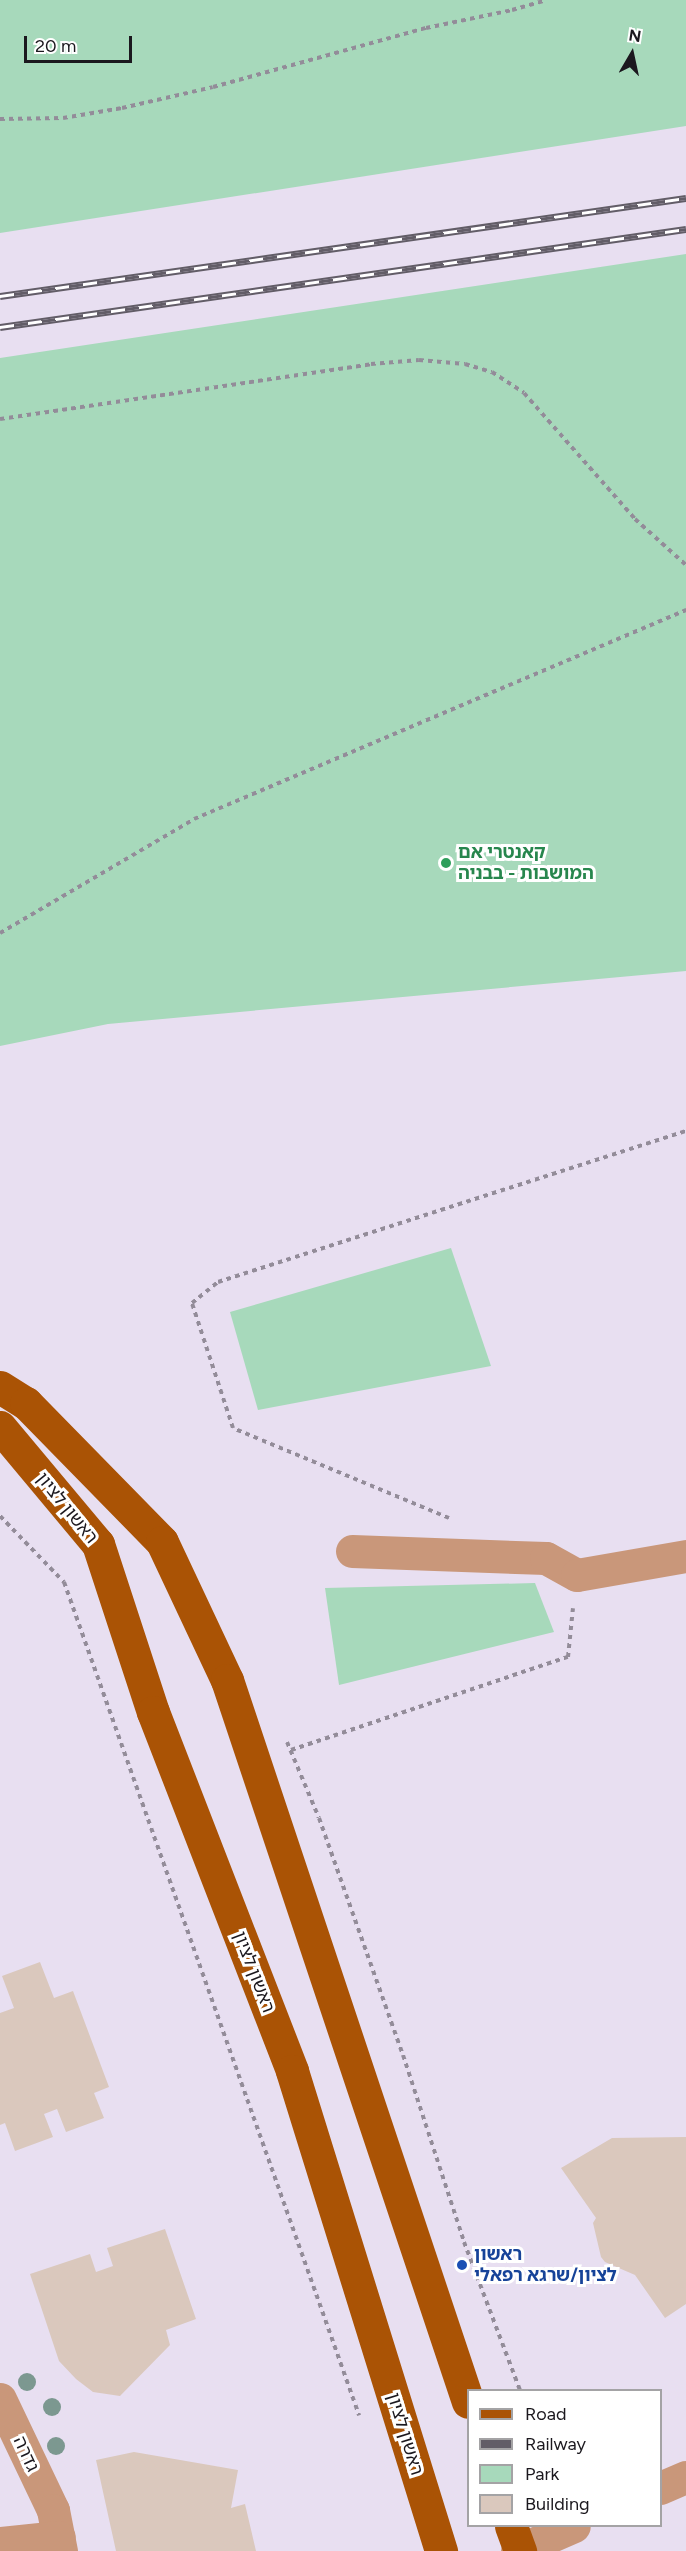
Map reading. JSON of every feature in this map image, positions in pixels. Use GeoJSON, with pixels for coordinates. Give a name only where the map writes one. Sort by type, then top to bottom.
{"type":"FeatureCollection","features":[{"type":"Feature","properties":{"kind":"main road"},"geometry":{"type":"LineString","coordinates":[[0,1387],[26,1403],[162,1542],[222,1670],[465,2380]]}},
{"type":"Feature","properties":{"kind":"main road","name":"ראשון לציון"},"geometry":{"type":"LineString","coordinates":[[0,1427],[98,1544],[153,1712],[292,2071],[441,2551]]}},
{"type":"Feature","properties":{"kind":"street"},"geometry":{"type":"LineString","coordinates":[[352,1551],[546,1558],[577,1575],[686,1556]]}},
{"type":"Feature","properties":{"kind":"street","name":"גדרה"},"geometry":{"type":"LineString","coordinates":[[0,2399],[58,2533]]}},
{"type":"Feature","properties":{"kind":"street","name":"גדרה"},"geometry":{"type":"LineString","coordinates":[[0,2443],[58,2533]]}},
{"type":"Feature","properties":{"kind":"street"},"geometry":{"type":"LineString","coordinates":[[662,2487],[686,2477]]}},
{"type":"Feature","properties":{"kind":"street"},"geometry":{"type":"LineString","coordinates":[[517,2544],[571,2527]]}},
{"type":"Feature","properties":{"kind":"street"},"geometry":{"type":"LineString","coordinates":[[0,2543],[58,2533]]}},
{"type":"Feature","properties":{"kind":"path"},"geometry":{"type":"LineString","coordinates":[[0,120],[63,118],[122,108],[213,87],[426,28],[512,10],[546,0]]}},
{"type":"Feature","properties":{"kind":"path"},"geometry":{"type":"LineString","coordinates":[[0,419],[371,364],[419,360],[465,364],[492,372],[524,393],[635,519],[686,566]]}},
{"type":"Feature","properties":{"kind":"path"},"geometry":{"type":"LineString","coordinates":[[0,933],[194,819],[686,610]]}},
{"type":"Feature","properties":{"kind":"path"},"geometry":{"type":"LineString","coordinates":[[460,1522],[233,1428],[192,1303],[218,1282],[686,1131]]}},
{"type":"Feature","properties":{"kind":"path"},"geometry":{"type":"LineString","coordinates":[[0,1515],[63,1582],[359,2416]]}},
{"type":"Feature","properties":{"kind":"path"},"geometry":{"type":"LineString","coordinates":[[291,1750],[568,1658],[577,1575]]}},
{"type":"Feature","properties":{"kind":"path"},"geometry":{"type":"LineString","coordinates":[[403,2055],[464,2242],[519,2389]]}},
{"type":"Feature","properties":{"kind":"green space"},"geometry":{"type":"Polygon","coordinates":[[[0,0],[686,0],[686,126],[0,233],[0,0]]]}},
{"type":"Feature","properties":{"kind":"green space"},"geometry":{"type":"Polygon","coordinates":[[[686,254],[686,971],[108,1024],[0,1046],[0,358],[686,254]]]}},
{"type":"Feature","properties":{"kind":"green space"},"geometry":{"type":"Polygon","coordinates":[[[451,1248],[491,1366],[258,1410],[230,1312],[451,1248]]]}},
{"type":"Feature","properties":{"kind":"green space"},"geometry":{"type":"Polygon","coordinates":[[[535,1583],[554,1632],[339,1685],[325,1588],[535,1583]]]}},
{"type":"Feature","properties":{"kind":"building"},"geometry":{"type":"Polygon","coordinates":[[[40,1962],[54,1998],[73,1991],[109,2087],[94,2093],[104,2118],[66,2132],[57,2109],[44,2114],[53,2137],[15,2151],[5,2123],[0,2125],[0,2013],[14,2008],[2,1976],[40,1962]]]}},
{"type":"Feature","properties":{"kind":"building"},"geometry":{"type":"Polygon","coordinates":[[[686,2137],[686,2304],[665,2318],[635,2275],[605,2262],[601,2257],[593,2223],[596,2218],[561,2168],[612,2138],[686,2137]]]}},
{"type":"Feature","properties":{"kind":"building"},"geometry":{"type":"Polygon","coordinates":[[[165,2229],[196,2319],[166,2330],[170,2345],[120,2396],[93,2392],[76,2379],[59,2361],[30,2274],[90,2254],[96,2272],[113,2266],[107,2248],[165,2229]]]}},
{"type":"Feature","properties":{"kind":"building"},"geometry":{"type":"Polygon","coordinates":[[[134,2452],[238,2470],[231,2508],[245,2504],[256,2551],[116,2551],[96,2460],[134,2452]]]}},
{"type":"Feature","properties":{"kind":"railway"},"geometry":{"type":"LineString","coordinates":[[0,296],[686,198]]}},
{"type":"Feature","properties":{"kind":"railway"},"geometry":{"type":"LineString","coordinates":[[0,327],[686,229]]}},
{"type":"Feature","properties":{"kind":"place","name":"קאנטרי אם המושבות - בבניה"},"geometry":{"type":"Point","coordinates":[446,863]}},
{"type":"Feature","properties":{"kind":"place","name":"ראשון לציון/שרגא רפאלי"},"geometry":{"type":"Point","coordinates":[462,2265]}}]}
